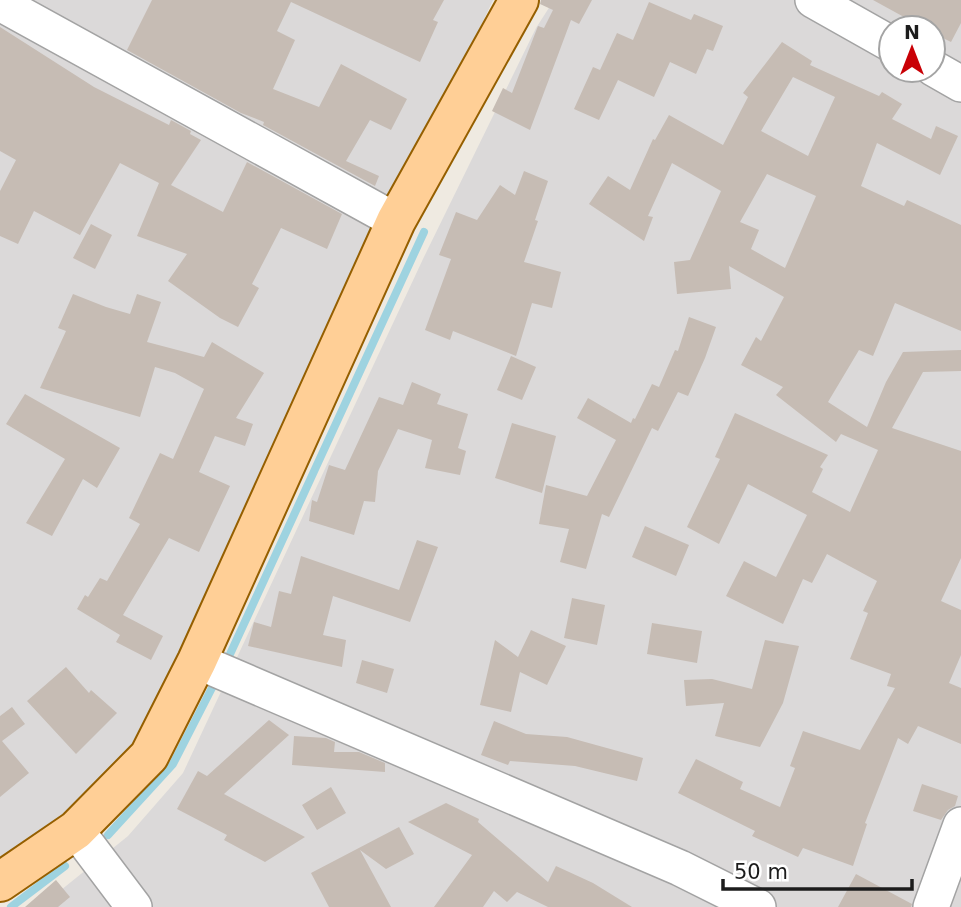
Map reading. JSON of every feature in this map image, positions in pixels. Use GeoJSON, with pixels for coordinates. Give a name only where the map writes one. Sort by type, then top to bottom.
{"type":"FeatureCollection","features":[{"type":"Feature","properties":{"kind":"main road"},"geometry":{"type":"LineString","coordinates":[[0,881],[76,830],[149,756],[197,661],[396,221],[519,0]]}},
{"type":"Feature","properties":{"kind":"street"},"geometry":{"type":"LineString","coordinates":[[813,0],[877,36]]}},
{"type":"Feature","properties":{"kind":"street"},"geometry":{"type":"LineString","coordinates":[[0,3],[396,221]]}},
{"type":"Feature","properties":{"kind":"street"},"geometry":{"type":"LineString","coordinates":[[197,661],[680,868],[758,907]]}},
{"type":"Feature","properties":{"kind":"street"},"geometry":{"type":"LineString","coordinates":[[931,907],[961,825]]}},
{"type":"Feature","properties":{"kind":"street"},"geometry":{"type":"LineString","coordinates":[[76,830],[134,907]]}},
{"type":"Feature","properties":{"kind":"shaded area"},"geometry":{"type":"Polygon","coordinates":[[[0,0],[493,0],[157,717],[97,793],[0,862],[0,0]]]}},
{"type":"Feature","properties":{"kind":"shaded area"},"geometry":{"type":"Polygon","coordinates":[[[554,0],[961,0],[961,907],[40,907],[128,836],[183,773],[423,259],[536,28],[554,0]]]}},
{"type":"Feature","properties":{"kind":"building"},"geometry":{"type":"Polygon","coordinates":[[[152,0],[444,0],[433,20],[438,22],[420,62],[291,2],[277,31],[295,40],[273,89],[319,107],[341,64],[407,99],[391,130],[370,120],[346,161],[379,176],[375,186],[263,125],[264,122],[241,113],[127,50],[152,0]]]}},
{"type":"Feature","properties":{"kind":"building"},"geometry":{"type":"Polygon","coordinates":[[[541,0],[592,0],[579,24],[571,20],[530,130],[492,111],[503,88],[512,93],[538,26],[544,28],[553,10],[540,4],[541,0]]]}},
{"type":"Feature","properties":{"kind":"building"},"geometry":{"type":"Polygon","coordinates":[[[873,0],[961,0],[961,23],[951,42],[947,40],[947,14],[898,14],[873,0]]]}},
{"type":"Feature","properties":{"kind":"building"},"geometry":{"type":"Polygon","coordinates":[[[649,2],[691,20],[694,14],[723,26],[713,51],[707,49],[696,74],[670,62],[654,97],[618,80],[599,120],[574,109],[593,67],[600,70],[617,33],[633,40],[649,2]]]}},
{"type":"Feature","properties":{"kind":"building"},"geometry":{"type":"Polygon","coordinates":[[[0,27],[94,87],[169,125],[171,120],[201,140],[171,185],[223,212],[247,162],[342,214],[327,249],[281,228],[252,284],[259,288],[238,327],[220,318],[168,281],[187,254],[137,236],[159,183],[120,163],[80,235],[34,211],[18,244],[0,236],[0,191],[16,160],[0,151],[0,27]]]}},
{"type":"Feature","properties":{"kind":"building"},"geometry":{"type":"Polygon","coordinates":[[[782,42],[812,61],[810,65],[879,96],[882,92],[902,104],[892,119],[931,139],[936,126],[958,136],[940,175],[877,143],[861,186],[904,206],[907,200],[961,225],[961,331],[895,303],[873,356],[859,350],[828,402],[867,427],[886,382],[903,352],[961,350],[961,371],[923,372],[892,428],[961,451],[961,558],[941,601],[961,610],[961,655],[949,683],[961,688],[961,744],[918,726],[908,744],[898,738],[865,823],[867,824],[853,866],[803,848],[798,857],[752,836],[755,831],[678,793],[696,759],[743,782],[740,789],[780,807],[795,768],[790,766],[803,731],[860,750],[895,688],[887,686],[891,674],[850,659],[868,613],[863,611],[877,581],[827,554],[812,583],[803,579],[783,624],[726,596],[744,561],[776,577],[807,515],[748,484],[719,544],[687,527],[720,459],[715,457],[735,413],[828,455],[820,467],[823,469],[812,492],[850,512],[878,450],[841,434],[836,442],[776,395],[783,387],[741,365],[756,337],[761,341],[784,297],[729,266],[731,289],[677,294],[674,262],[690,260],[721,191],[672,163],[648,216],[653,217],[644,241],[589,204],[608,176],[630,190],[653,139],[655,140],[669,115],[723,145],[748,97],[743,93],[782,42]],[[793,77],[761,131],[808,156],[835,97],[793,77]],[[767,174],[740,222],[759,230],[751,249],[785,268],[816,196],[767,174]]]}},
{"type":"Feature","properties":{"kind":"building"},"geometry":{"type":"Polygon","coordinates":[[[524,171],[548,181],[524,262],[561,272],[552,308],[532,303],[516,356],[453,331],[450,340],[425,330],[451,259],[439,255],[456,212],[477,220],[500,185],[515,195],[524,171]]]}},
{"type":"Feature","properties":{"kind":"building"},"geometry":{"type":"Polygon","coordinates":[[[91,224],[112,235],[95,269],[73,258],[91,224]]]}},
{"type":"Feature","properties":{"kind":"building"},"geometry":{"type":"Polygon","coordinates":[[[73,294],[130,314],[137,294],[161,302],[147,342],[204,357],[212,342],[264,373],[236,418],[253,424],[245,446],[215,436],[199,472],[230,486],[199,552],[169,538],[123,615],[163,636],[151,660],[116,642],[120,635],[77,609],[100,578],[107,581],[140,524],[129,518],[160,453],[173,459],[204,389],[175,373],[155,367],[140,417],[40,388],[66,331],[58,328],[73,294]]]}},
{"type":"Feature","properties":{"kind":"building"},"geometry":{"type":"Polygon","coordinates":[[[689,317],[716,327],[688,396],[678,392],[658,431],[652,428],[609,517],[602,514],[586,569],[560,562],[569,529],[539,524],[546,485],[587,496],[616,440],[577,418],[588,398],[631,423],[652,384],[659,387],[675,350],[678,351],[689,317]]]}},
{"type":"Feature","properties":{"kind":"building"},"geometry":{"type":"Polygon","coordinates":[[[511,356],[536,367],[522,400],[497,390],[511,356]]]}},
{"type":"Feature","properties":{"kind":"building"},"geometry":{"type":"Polygon","coordinates":[[[412,382],[441,394],[437,404],[468,414],[458,448],[466,451],[460,475],[425,468],[432,440],[398,429],[378,471],[375,502],[364,501],[354,535],[309,521],[312,500],[317,502],[329,465],[345,470],[379,397],[403,405],[412,382]]]}},
{"type":"Feature","properties":{"kind":"building"},"geometry":{"type":"Polygon","coordinates":[[[25,394],[120,448],[97,488],[83,479],[52,536],[26,523],[65,459],[6,424],[25,394]]]}},
{"type":"Feature","properties":{"kind":"building"},"geometry":{"type":"Polygon","coordinates":[[[512,423],[556,436],[542,493],[495,478],[512,423]]]}},
{"type":"Feature","properties":{"kind":"building"},"geometry":{"type":"Polygon","coordinates":[[[645,526],[689,545],[676,576],[632,557],[645,526]]]}},
{"type":"Feature","properties":{"kind":"building"},"geometry":{"type":"Polygon","coordinates":[[[417,540],[438,547],[410,622],[333,596],[323,635],[346,640],[342,667],[248,646],[254,622],[271,627],[279,591],[291,594],[301,556],[399,590],[417,540]]]}},
{"type":"Feature","properties":{"kind":"building"},"geometry":{"type":"Polygon","coordinates":[[[572,598],[605,605],[597,645],[564,638],[572,598]]]}},
{"type":"Feature","properties":{"kind":"building"},"geometry":{"type":"Polygon","coordinates":[[[652,623],[702,631],[697,663],[647,654],[652,623]]]}},
{"type":"Feature","properties":{"kind":"building"},"geometry":{"type":"Polygon","coordinates":[[[531,630],[566,646],[547,685],[520,672],[511,712],[480,705],[495,640],[518,657],[531,630]]]}},
{"type":"Feature","properties":{"kind":"building"},"geometry":{"type":"Polygon","coordinates":[[[765,640],[799,646],[783,703],[760,747],[715,736],[724,703],[686,706],[684,680],[712,679],[752,689],[765,640]]]}},
{"type":"Feature","properties":{"kind":"building"},"geometry":{"type":"Polygon","coordinates":[[[362,660],[394,669],[387,693],[356,683],[362,660]]]}},
{"type":"Feature","properties":{"kind":"building"},"geometry":{"type":"Polygon","coordinates":[[[66,667],[89,693],[91,690],[117,713],[76,754],[27,701],[66,667]]]}},
{"type":"Feature","properties":{"kind":"building"},"geometry":{"type":"Polygon","coordinates":[[[12,707],[25,724],[2,741],[29,773],[0,797],[0,716],[12,707]]]}},
{"type":"Feature","properties":{"kind":"building"},"geometry":{"type":"Polygon","coordinates":[[[269,720],[289,735],[224,794],[305,837],[265,862],[224,840],[227,835],[177,809],[198,771],[207,776],[269,720]]]}},
{"type":"Feature","properties":{"kind":"building"},"geometry":{"type":"Polygon","coordinates":[[[494,721],[526,734],[567,737],[643,758],[637,781],[575,766],[510,761],[508,765],[481,755],[494,721]]]}},
{"type":"Feature","properties":{"kind":"building"},"geometry":{"type":"Polygon","coordinates":[[[294,736],[326,738],[335,742],[334,752],[359,752],[385,763],[385,772],[292,765],[294,736]]]}},
{"type":"Feature","properties":{"kind":"building"},"geometry":{"type":"Polygon","coordinates":[[[922,784],[958,796],[955,806],[948,810],[941,820],[913,811],[922,784]]]}},
{"type":"Feature","properties":{"kind":"building"},"geometry":{"type":"Polygon","coordinates":[[[331,787],[346,813],[317,830],[302,805],[331,787]]]}},
{"type":"Feature","properties":{"kind":"building"},"geometry":{"type":"Polygon","coordinates":[[[446,803],[479,819],[478,822],[548,882],[556,866],[593,883],[632,907],[548,907],[517,892],[507,902],[494,891],[483,907],[434,907],[472,855],[408,822],[446,803]]]}},
{"type":"Feature","properties":{"kind":"building"},"geometry":{"type":"Polygon","coordinates":[[[399,827],[414,854],[386,869],[360,850],[391,907],[329,907],[311,873],[399,827]]]}},
{"type":"Feature","properties":{"kind":"building"},"geometry":{"type":"Polygon","coordinates":[[[856,874],[912,904],[911,907],[838,907],[856,874]]]}},
{"type":"Feature","properties":{"kind":"building"},"geometry":{"type":"Polygon","coordinates":[[[56,880],[70,897],[58,907],[25,907],[56,880]]]}},
{"type":"Feature","properties":{"kind":"waterway"},"geometry":{"type":"LineString","coordinates":[[225,665],[424,232]]}},
{"type":"Feature","properties":{"kind":"waterway"},"geometry":{"type":"LineString","coordinates":[[108,835],[173,764],[214,684]]}},
{"type":"Feature","properties":{"kind":"waterway"},"geometry":{"type":"LineString","coordinates":[[11,907],[65,866]]}}]}
